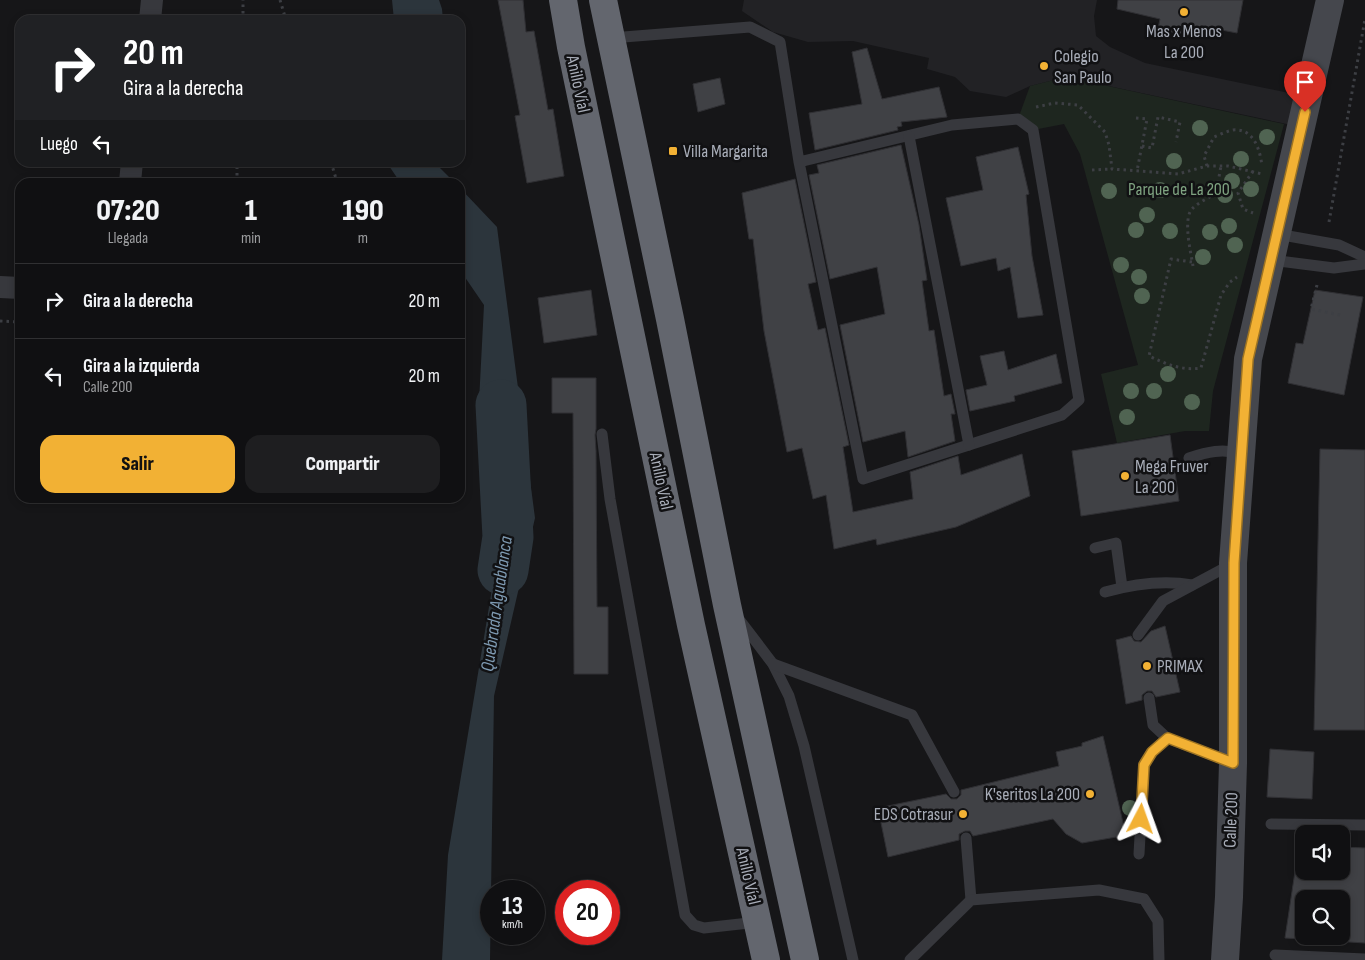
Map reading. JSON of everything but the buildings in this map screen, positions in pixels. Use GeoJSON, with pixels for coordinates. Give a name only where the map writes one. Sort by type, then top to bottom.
{"type":"FeatureCollection","features":[{"type":"Feature","properties":{"kind":"highway","name":"Anillo Víal"},"geometry":{"type":"LineString","coordinates":[[563,0],[571,48],[644,404],[766,960]]}},
{"type":"Feature","properties":{"kind":"highway"},"geometry":{"type":"LineString","coordinates":[[602,0],[672,328],[727,604],[805,960]]}},
{"type":"Feature","properties":{"kind":"main road","name":"Calle 200"},"geometry":{"type":"LineString","coordinates":[[1225,960],[1233,763],[1234,563],[1248,359],[1330,0]]}},
{"type":"Feature","properties":{"kind":"street"},"geometry":{"type":"LineString","coordinates":[[150,15],[152,0]]}},
{"type":"Feature","properties":{"kind":"street"},"geometry":{"type":"LineString","coordinates":[[0,287],[15,288]]}},
{"type":"Feature","properties":{"kind":"lane"},"geometry":{"type":"LineString","coordinates":[[609,38],[750,27],[780,42],[799,162],[863,478],[1062,415],[1079,400],[1033,130],[1018,119],[952,125],[799,162]]}},
{"type":"Feature","properties":{"kind":"lane"},"geometry":{"type":"LineString","coordinates":[[909,136],[969,445]]}},
{"type":"Feature","properties":{"kind":"lane"},"geometry":{"type":"LineString","coordinates":[[1278,234],[1339,245],[1365,257]]}},
{"type":"Feature","properties":{"kind":"lane"},"geometry":{"type":"LineString","coordinates":[[1271,260],[1334,268],[1365,264]]}},
{"type":"Feature","properties":{"kind":"lane"},"geometry":{"type":"LineString","coordinates":[[602,434],[610,499],[685,915],[694,925],[704,928],[758,922]]}},
{"type":"Feature","properties":{"kind":"lane"},"geometry":{"type":"LineString","coordinates":[[1189,458],[1207,452],[1230,450],[1241,454]]}},
{"type":"Feature","properties":{"kind":"lane"},"geometry":{"type":"LineString","coordinates":[[1095,548],[1116,544],[1122,587]]}},
{"type":"Feature","properties":{"kind":"lane"},"geometry":{"type":"LineString","coordinates":[[1138,635],[1163,601],[1234,563]]}},
{"type":"Feature","properties":{"kind":"lane"},"geometry":{"type":"LineString","coordinates":[[1105,592],[1154,582],[1178,582],[1192,585]]}},
{"type":"Feature","properties":{"kind":"lane"},"geometry":{"type":"LineString","coordinates":[[727,604],[773,664],[789,696],[804,746],[853,960]]}},
{"type":"Feature","properties":{"kind":"lane"},"geometry":{"type":"LineString","coordinates":[[773,664],[912,715],[954,792]]}},
{"type":"Feature","properties":{"kind":"lane"},"geometry":{"type":"LineString","coordinates":[[1149,698],[1153,725],[1168,738],[1233,763]]}},
{"type":"Feature","properties":{"kind":"lane"},"geometry":{"type":"LineString","coordinates":[[1138,854],[1144,765],[1152,752],[1168,738]]}},
{"type":"Feature","properties":{"kind":"lane"},"geometry":{"type":"LineString","coordinates":[[1271,824],[1365,825]]}},
{"type":"Feature","properties":{"kind":"lane"},"geometry":{"type":"LineString","coordinates":[[966,838],[971,900]]}},
{"type":"Feature","properties":{"kind":"lane"},"geometry":{"type":"LineString","coordinates":[[910,960],[971,900],[1099,890],[1144,899],[1158,921],[1159,960]]}},
{"type":"Feature","properties":{"kind":"lane"},"geometry":{"type":"LineString","coordinates":[[1275,955],[1365,959]]}},
{"type":"Feature","properties":{"kind":"path"},"geometry":{"type":"LineString","coordinates":[[243,15],[244,0]]}},
{"type":"Feature","properties":{"kind":"path"},"geometry":{"type":"LineString","coordinates":[[280,0],[284,15]]}},
{"type":"Feature","properties":{"kind":"path"},"geometry":{"type":"LineString","coordinates":[[1325,243],[1365,18]]}},
{"type":"Feature","properties":{"kind":"path"},"geometry":{"type":"LineString","coordinates":[[1018,119],[1037,106],[1056,103],[1078,105],[1105,132],[1110,145],[1112,169]]}},
{"type":"Feature","properties":{"kind":"path"},"geometry":{"type":"LineString","coordinates":[[1142,146],[1152,148],[1158,117],[1180,122],[1176,142]]}},
{"type":"Feature","properties":{"kind":"path"},"geometry":{"type":"LineString","coordinates":[[1136,118],[1147,119],[1137,171]]}},
{"type":"Feature","properties":{"kind":"path"},"geometry":{"type":"LineString","coordinates":[[1206,166],[1204,156],[1214,138],[1233,130],[1244,132],[1255,140],[1260,153],[1263,174]]}},
{"type":"Feature","properties":{"kind":"path"},"geometry":{"type":"LineString","coordinates":[[1092,170],[1112,169],[1178,174],[1206,166],[1221,166],[1253,171],[1289,180]]}},
{"type":"Feature","properties":{"kind":"path"},"geometry":{"type":"LineString","coordinates":[[1221,166],[1216,193],[1192,208],[1188,217],[1189,248],[1192,264],[1171,259],[1149,356],[1167,364],[1190,370],[1201,368],[1220,295],[1230,282],[1242,273]]}},
{"type":"Feature","properties":{"kind":"path"},"geometry":{"type":"LineString","coordinates":[[1253,171],[1238,193],[1243,209],[1257,214]]}},
{"type":"Feature","properties":{"kind":"path"},"geometry":{"type":"LineString","coordinates":[[1321,266],[1311,309],[1340,315]]}},
{"type":"Feature","properties":{"kind":"path"},"geometry":{"type":"LineString","coordinates":[[0,321],[15,322]]}},
{"type":"Feature","properties":{"kind":"shaded area","name":"Colegio San Paulo"},"geometry":{"type":"Polygon","coordinates":[[[744,0],[1097,0],[1094,16],[1096,36],[1110,47],[1145,63],[1308,97],[1301,127],[1066,77],[1030,86],[1006,97],[970,91],[955,77],[927,69],[929,58],[853,41],[808,42],[773,32],[742,11],[744,0]]]}},
{"type":"Feature","properties":{"kind":"green space","name":"Parque de La 200"},"geometry":{"type":"Polygon","coordinates":[[[1066,77],[1284,124],[1213,391],[1209,431],[1185,431],[1117,443],[1101,374],[1138,365],[1080,154],[1064,124],[1033,130],[1018,119],[1030,86],[1066,77]]]}},
{"type":"Feature","properties":{"kind":"water"},"geometry":{"type":"Polygon","coordinates":[[[392,0],[439,0],[443,15],[394,15],[392,0]]]}},
{"type":"Feature","properties":{"kind":"water"},"geometry":{"type":"Polygon","coordinates":[[[390,167],[439,167],[450,178],[397,178],[390,167]]]}},
{"type":"Feature","properties":{"kind":"water"},"geometry":{"type":"Polygon","coordinates":[[[465,193],[497,227],[535,518],[494,696],[491,880],[480,880],[480,945],[490,945],[490,960],[442,960],[448,855],[509,486],[479,402],[484,305],[465,277],[465,193]]]}},
{"type":"Feature","properties":{"kind":"waterway","name":"Quebrada Aguablanca"},"geometry":{"type":"LineString","coordinates":[[501,405],[508,537],[503,570]]}},
{"type":"Feature","properties":{"kind":"place","name":"Mas x Menos La 200"},"geometry":{"type":"Point","coordinates":[1184,12]}},
{"type":"Feature","properties":{"kind":"place","name":"Colegio San Paulo"},"geometry":{"type":"Point","coordinates":[1044,66]}},
{"type":"Feature","properties":{"kind":"place","name":"Villa Margarita"},"geometry":{"type":"Point","coordinates":[673,151]}},
{"type":"Feature","properties":{"kind":"place","name":"Mega Fruver La 200"},"geometry":{"type":"Point","coordinates":[1125,476]}},
{"type":"Feature","properties":{"kind":"place","name":"PRIMAX"},"geometry":{"type":"Point","coordinates":[1147,666]}},
{"type":"Feature","properties":{"kind":"place","name":"K'seritos La 200"},"geometry":{"type":"Point","coordinates":[1090,794]}},
{"type":"Feature","properties":{"kind":"place","name":"EDS Cotrasur"},"geometry":{"type":"Point","coordinates":[963,814]}},
{"type":"Feature","properties":{"kind":"route"},"geometry":{"type":"LineString","coordinates":[[1141,819],[1144,765],[1152,752],[1168,738],[1233,763],[1234,563],[1248,359],[1305,112]]}}]}
